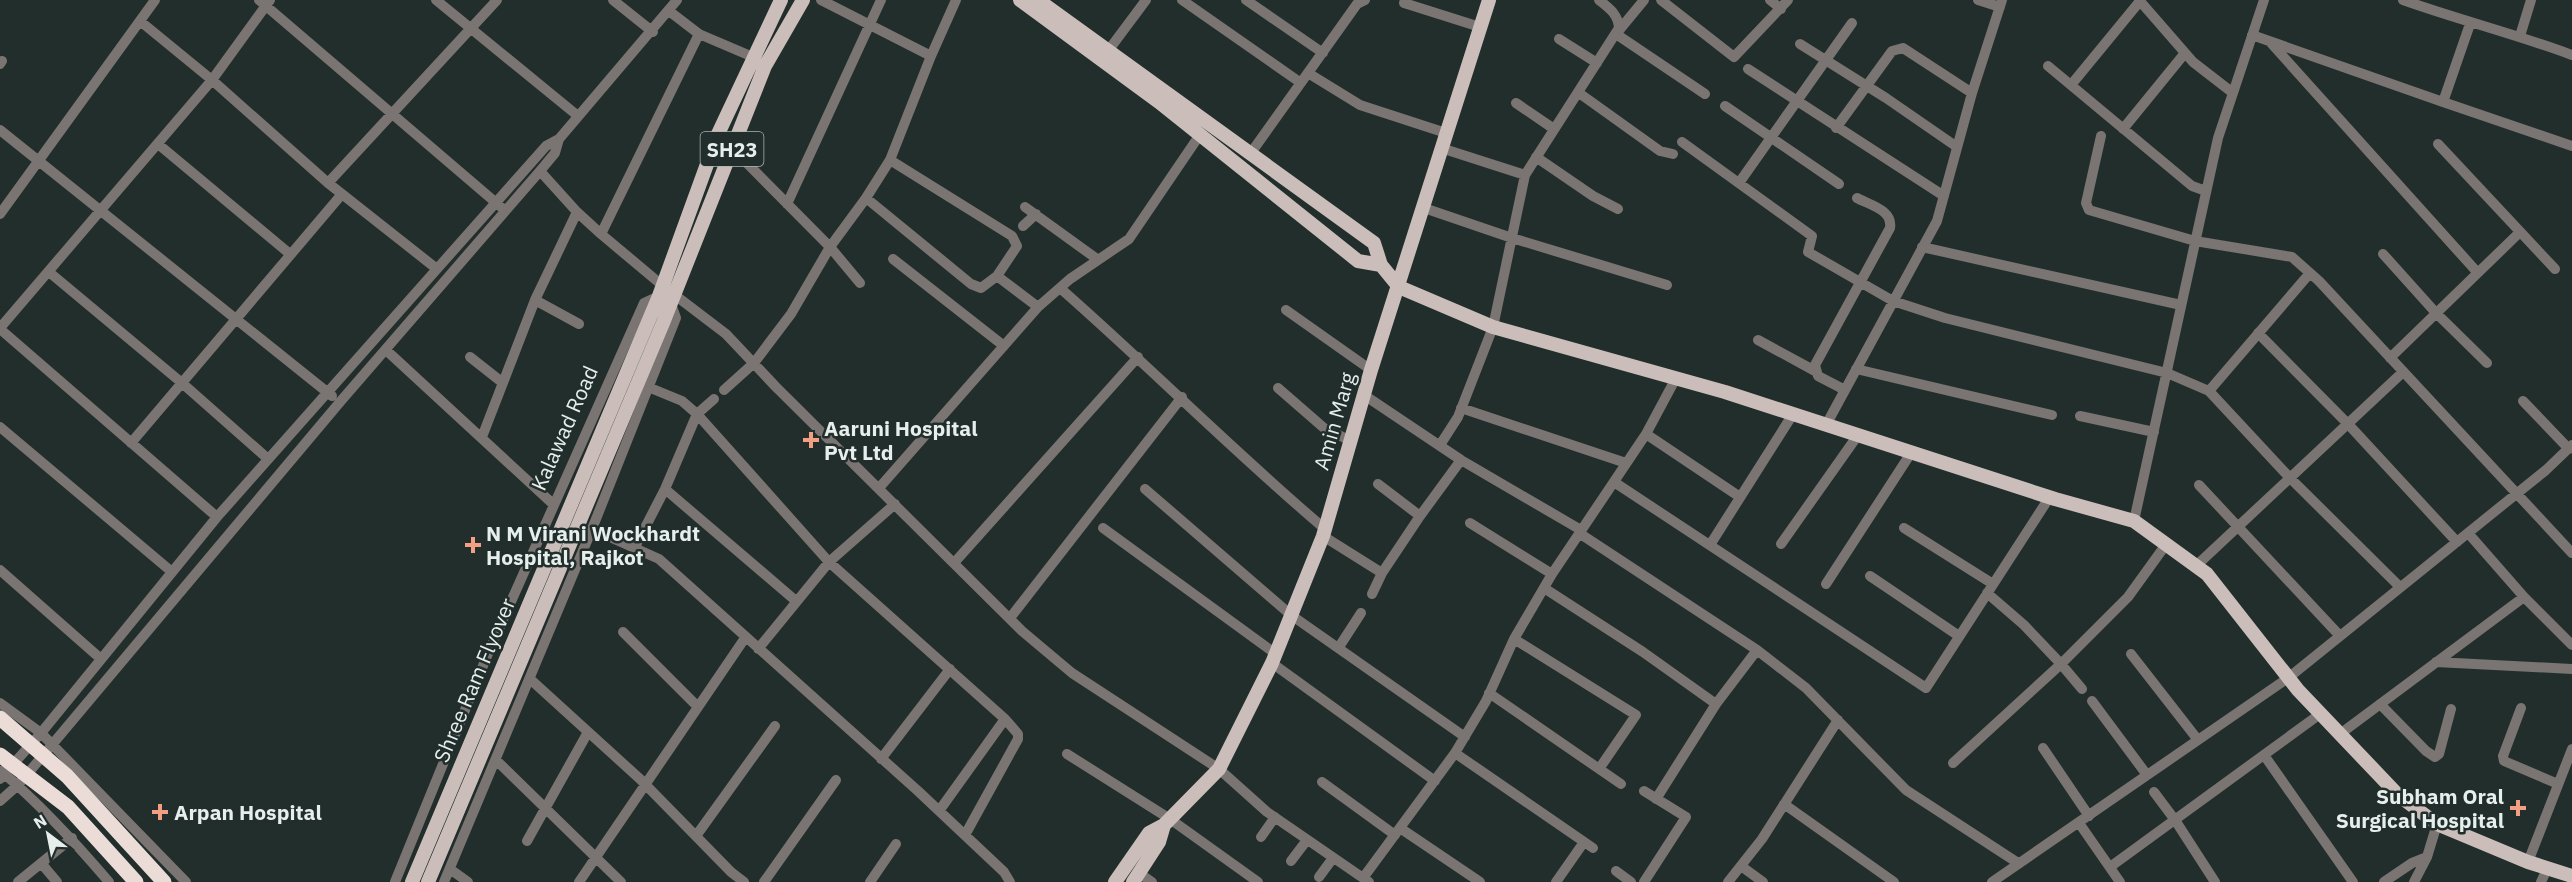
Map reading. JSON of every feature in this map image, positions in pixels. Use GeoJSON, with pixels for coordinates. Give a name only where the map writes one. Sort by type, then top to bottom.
{"type":"FeatureCollection","features":[{"type":"Feature","properties":{"kind":"highway"},"geometry":{"type":"LineString","coordinates":[[0,718],[67,776],[164,882]]}},
{"type":"Feature","properties":{"kind":"highway"},"geometry":{"type":"LineString","coordinates":[[0,755],[68,807],[136,882]]}},
{"type":"Feature","properties":{"kind":"main road","name":"Kalawad Road"},"geometry":{"type":"LineString","coordinates":[[667,295],[718,134],[781,0]]}},
{"type":"Feature","properties":{"kind":"main road","name":"Kalawad Road"},"geometry":{"type":"LineString","coordinates":[[667,295],[732,148],[765,66],[803,0]]}},
{"type":"Feature","properties":{"kind":"main road"},"geometry":{"type":"LineString","coordinates":[[1020,0],[1374,243],[1381,265],[1399,287],[1493,327],[1676,378],[2049,498],[2134,521],[2207,574],[2288,678],[2398,795],[2436,824],[2528,862],[2544,876],[2572,876]]}},
{"type":"Feature","properties":{"kind":"main road"},"geometry":{"type":"LineString","coordinates":[[1038,0],[1199,136],[1358,261],[1381,265]]}},
{"type":"Feature","properties":{"kind":"main road","name":"Amin Marg"},"geometry":{"type":"LineString","coordinates":[[1115,882],[1149,833],[1167,822],[1219,769],[1274,658],[1324,533],[1371,370],[1489,0]]}},
{"type":"Feature","properties":{"kind":"main road","name":"Shree Ram Flyover"},"geometry":{"type":"LineString","coordinates":[[411,882],[652,312],[667,295]]}},
{"type":"Feature","properties":{"kind":"main road","name":"Shree Ram Flyover"},"geometry":{"type":"LineString","coordinates":[[428,882],[663,323],[667,295]]}},
{"type":"Feature","properties":{"kind":"main road","name":"Amin Marg"},"geometry":{"type":"LineString","coordinates":[[1136,878],[1159,842],[1167,822]]}},
{"type":"Feature","properties":{"kind":"street"},"geometry":{"type":"LineString","coordinates":[[0,212],[154,0]]}},
{"type":"Feature","properties":{"kind":"street"},"geometry":{"type":"LineString","coordinates":[[436,0],[578,116]]}},
{"type":"Feature","properties":{"kind":"street"},"geometry":{"type":"LineString","coordinates":[[328,183],[497,0]]}},
{"type":"Feature","properties":{"kind":"street"},"geometry":{"type":"LineString","coordinates":[[613,0],[653,32]]}},
{"type":"Feature","properties":{"kind":"street"},"geometry":{"type":"LineString","coordinates":[[109,882],[72,838],[19,784],[2,774],[41,733],[267,458],[546,146],[559,139],[653,32],[677,0]]}},
{"type":"Feature","properties":{"kind":"street"},"geometry":{"type":"LineString","coordinates":[[821,0],[931,56]]}},
{"type":"Feature","properties":{"kind":"street"},"geometry":{"type":"LineString","coordinates":[[787,204],[881,0]]}},
{"type":"Feature","properties":{"kind":"street"},"geometry":{"type":"LineString","coordinates":[[724,390],[754,363],[790,314],[830,246],[866,198],[890,160],[956,0]]}},
{"type":"Feature","properties":{"kind":"street"},"geometry":{"type":"LineString","coordinates":[[1104,56],[1146,0]]}},
{"type":"Feature","properties":{"kind":"street"},"geometry":{"type":"LineString","coordinates":[[1182,0],[1301,83]]}},
{"type":"Feature","properties":{"kind":"street"},"geometry":{"type":"LineString","coordinates":[[1246,0],[1323,52]]}},
{"type":"Feature","properties":{"kind":"street"},"geometry":{"type":"LineString","coordinates":[[1599,0],[1614,12],[1618,20],[1616,34]]}},
{"type":"Feature","properties":{"kind":"street"},"geometry":{"type":"LineString","coordinates":[[1440,445],[1461,408],[1493,327],[1525,175],[1616,34],[1644,0]]}},
{"type":"Feature","properties":{"kind":"street"},"geometry":{"type":"LineString","coordinates":[[1661,0],[1734,57],[1785,4],[1770,0]]}},
{"type":"Feature","properties":{"kind":"street"},"geometry":{"type":"LineString","coordinates":[[1826,425],[1937,220],[1972,93],[2001,3],[1978,0]]}},
{"type":"Feature","properties":{"kind":"street"},"geometry":{"type":"LineString","coordinates":[[2071,85],[2139,0],[2193,62],[2232,93]]}},
{"type":"Feature","properties":{"kind":"street"},"geometry":{"type":"LineString","coordinates":[[2134,521],[2218,138],[2264,0]]}},
{"type":"Feature","properties":{"kind":"street"},"geometry":{"type":"LineString","coordinates":[[2403,0],[2470,24],[2520,36],[2572,56]]}},
{"type":"Feature","properties":{"kind":"street"},"geometry":{"type":"LineString","coordinates":[[2520,36],[2531,0]]}},
{"type":"Feature","properties":{"kind":"street"},"geometry":{"type":"LineString","coordinates":[[1253,150],[1358,1]]}},
{"type":"Feature","properties":{"kind":"street"},"geometry":{"type":"LineString","coordinates":[[1402,1],[1480,27]]}},
{"type":"Feature","properties":{"kind":"street"},"geometry":{"type":"LineString","coordinates":[[217,517],[0,328],[212,80],[265,2],[506,211]]}},
{"type":"Feature","properties":{"kind":"street"},"geometry":{"type":"LineString","coordinates":[[669,11],[699,34],[753,57]]}},
{"type":"Feature","properties":{"kind":"street"},"geometry":{"type":"LineString","coordinates":[[140,21],[212,80],[328,183],[437,269]]}},
{"type":"Feature","properties":{"kind":"street"},"geometry":{"type":"LineString","coordinates":[[1739,183],[1852,23]]}},
{"type":"Feature","properties":{"kind":"street"},"geometry":{"type":"LineString","coordinates":[[2443,102],[2470,24]]}},
{"type":"Feature","properties":{"kind":"street"},"geometry":{"type":"LineString","coordinates":[[601,234],[699,34]]}},
{"type":"Feature","properties":{"kind":"street"},"geometry":{"type":"LineString","coordinates":[[1616,34],[1705,94]]}},
{"type":"Feature","properties":{"kind":"street"},"geometry":{"type":"LineString","coordinates":[[2252,35],[2572,146]]}},
{"type":"Feature","properties":{"kind":"street"},"geometry":{"type":"LineString","coordinates":[[1559,39],[1597,63]]}},
{"type":"Feature","properties":{"kind":"street"},"geometry":{"type":"LineString","coordinates":[[2271,43],[2477,272]]}},
{"type":"Feature","properties":{"kind":"street"},"geometry":{"type":"LineString","coordinates":[[1800,44],[1958,147]]}},
{"type":"Feature","properties":{"kind":"street"},"geometry":{"type":"LineString","coordinates":[[1836,128],[1892,51],[1903,48],[1972,93]]}},
{"type":"Feature","properties":{"kind":"street"},"geometry":{"type":"LineString","coordinates":[[2123,129],[2185,52]]}},
{"type":"Feature","properties":{"kind":"street"},"geometry":{"type":"LineString","coordinates":[[2048,66],[2192,186],[2206,191]]}},
{"type":"Feature","properties":{"kind":"street"},"geometry":{"type":"LineString","coordinates":[[1748,69],[1944,196]]}},
{"type":"Feature","properties":{"kind":"street"},"geometry":{"type":"LineString","coordinates":[[1308,73],[1360,105],[1446,133]]}},
{"type":"Feature","properties":{"kind":"street"},"geometry":{"type":"LineString","coordinates":[[1579,93],[1660,152],[1673,154]]}},
{"type":"Feature","properties":{"kind":"street"},"geometry":{"type":"LineString","coordinates":[[1516,103],[1554,129]]}},
{"type":"Feature","properties":{"kind":"street"},"geometry":{"type":"LineString","coordinates":[[1725,106],[1770,139],[1839,184]]}},
{"type":"Feature","properties":{"kind":"street"},"geometry":{"type":"LineString","coordinates":[[0,130],[340,402]]}},
{"type":"Feature","properties":{"kind":"street"},"geometry":{"type":"LineString","coordinates":[[879,488],[1038,307],[1097,259],[1129,239],[1199,136]]}},
{"type":"Feature","properties":{"kind":"street"},"geometry":{"type":"LineString","coordinates":[[2101,136],[2086,203],[2089,210],[2195,241],[2292,257],[2310,273],[2572,553]]}},
{"type":"Feature","properties":{"kind":"street"},"geometry":{"type":"LineString","coordinates":[[0,801],[19,784],[340,402],[540,171],[555,153],[559,139]]}},
{"type":"Feature","properties":{"kind":"street"},"geometry":{"type":"LineString","coordinates":[[1682,142],[1812,236],[1808,252],[1893,301],[1945,318],[2167,373],[2209,391],[2290,478],[2400,587]]}},
{"type":"Feature","properties":{"kind":"street"},"geometry":{"type":"LineString","coordinates":[[158,144],[290,254]]}},
{"type":"Feature","properties":{"kind":"street"},"geometry":{"type":"LineString","coordinates":[[2438,144],[2555,270]]}},
{"type":"Feature","properties":{"kind":"street"},"geometry":{"type":"LineString","coordinates":[[732,148],[830,246],[860,283]]}},
{"type":"Feature","properties":{"kind":"street"},"geometry":{"type":"LineString","coordinates":[[1441,148],[1525,175]]}},
{"type":"Feature","properties":{"kind":"street"},"geometry":{"type":"LineString","coordinates":[[1536,157],[1593,196],[1618,209]]}},
{"type":"Feature","properties":{"kind":"street"},"geometry":{"type":"LineString","coordinates":[[866,198],[971,284],[981,288],[997,276],[1017,246],[1012,236],[890,160]]}},
{"type":"Feature","properties":{"kind":"street"},"geometry":{"type":"LineString","coordinates":[[540,171],[577,212],[667,295],[726,334],[1010,618],[1072,673],[1219,769],[1274,819],[1366,880],[1397,831],[1465,737],[1490,693],[1514,639],[1552,574],[1647,434],[1676,378]]}},
{"type":"Feature","properties":{"kind":"street"},"geometry":{"type":"LineString","coordinates":[[131,443],[342,194]]}},
{"type":"Feature","properties":{"kind":"street"},"geometry":{"type":"LineString","coordinates":[[1815,371],[1815,365],[1859,281],[1890,228],[1891,220],[1888,214],[1857,198]]}},
{"type":"Feature","properties":{"kind":"street"},"geometry":{"type":"LineString","coordinates":[[1025,207],[1097,259]]}},
{"type":"Feature","properties":{"kind":"street"},"geometry":{"type":"LineString","coordinates":[[1424,208],[1512,238],[1667,285]]}},
{"type":"Feature","properties":{"kind":"street"},"geometry":{"type":"LineString","coordinates":[[482,437],[535,300],[577,212]]}},
{"type":"Feature","properties":{"kind":"street"},"geometry":{"type":"LineString","coordinates":[[1023,226],[1036,214]]}},
{"type":"Feature","properties":{"kind":"street"},"geometry":{"type":"LineString","coordinates":[[2390,358],[2520,232]]}},
{"type":"Feature","properties":{"kind":"street"},"geometry":{"type":"LineString","coordinates":[[1922,247],[2181,305]]}},
{"type":"Feature","properties":{"kind":"street"},"geometry":{"type":"LineString","coordinates":[[2383,254],[2436,313],[2487,363]]}},
{"type":"Feature","properties":{"kind":"street"},"geometry":{"type":"LineString","coordinates":[[893,259],[1005,345]]}},
{"type":"Feature","properties":{"kind":"street"},"geometry":{"type":"LineString","coordinates":[[49,272],[182,382],[267,458]]}},
{"type":"Feature","properties":{"kind":"street"},"geometry":{"type":"LineString","coordinates":[[2209,391],[2310,273]]}},
{"type":"Feature","properties":{"kind":"street"},"geometry":{"type":"LineString","coordinates":[[997,276],[1038,307]]}},
{"type":"Feature","properties":{"kind":"street"},"geometry":{"type":"LineString","coordinates":[[1060,288],[1182,397],[1324,533],[1382,573]]}},
{"type":"Feature","properties":{"kind":"street","name":"Kalawad Road"},"geometry":{"type":"LineString","coordinates":[[395,882],[489,651],[644,303],[667,295],[676,318],[530,680],[444,882]]}},
{"type":"Feature","properties":{"kind":"street"},"geometry":{"type":"LineString","coordinates":[[535,300],[579,324]]}},
{"type":"Feature","properties":{"kind":"street"},"geometry":{"type":"LineString","coordinates":[[1286,310],[1371,370]]}},
{"type":"Feature","properties":{"kind":"street"},"geometry":{"type":"LineString","coordinates":[[2258,333],[2348,424],[2457,542]]}},
{"type":"Feature","properties":{"kind":"street"},"geometry":{"type":"LineString","coordinates":[[1758,340],[1845,390]]}},
{"type":"Feature","properties":{"kind":"street"},"geometry":{"type":"LineString","coordinates":[[386,350],[553,504]]}},
{"type":"Feature","properties":{"kind":"street"},"geometry":{"type":"LineString","coordinates":[[470,357],[503,383]]}},
{"type":"Feature","properties":{"kind":"street"},"geometry":{"type":"LineString","coordinates":[[954,563],[1138,357]]}},
{"type":"Feature","properties":{"kind":"street"},"geometry":{"type":"LineString","coordinates":[[1856,369],[2052,415]]}},
{"type":"Feature","properties":{"kind":"street"},"geometry":{"type":"LineString","coordinates":[[2197,565],[2403,372]]}},
{"type":"Feature","properties":{"kind":"street"},"geometry":{"type":"LineString","coordinates":[[648,387],[682,401],[697,414],[829,562],[1005,719],[1018,734],[1018,739],[965,835]]}},
{"type":"Feature","properties":{"kind":"street"},"geometry":{"type":"LineString","coordinates":[[1278,388],[1324,428],[1351,441]]}},
{"type":"Feature","properties":{"kind":"street"},"geometry":{"type":"LineString","coordinates":[[1364,395],[1461,460],[1580,531],[1757,650],[1806,688],[1906,790],[2018,863]]}},
{"type":"Feature","properties":{"kind":"street"},"geometry":{"type":"LineString","coordinates":[[1010,618],[1182,397]]}},
{"type":"Feature","properties":{"kind":"street"},"geometry":{"type":"LineString","coordinates":[[635,547],[665,489],[697,414],[714,399]]}},
{"type":"Feature","properties":{"kind":"street"},"geometry":{"type":"LineString","coordinates":[[1992,882],[2288,678],[2516,494],[2570,447],[2523,401]]}},
{"type":"Feature","properties":{"kind":"street"},"geometry":{"type":"LineString","coordinates":[[1461,408],[1626,463]]}},
{"type":"Feature","properties":{"kind":"street"},"geometry":{"type":"LineString","coordinates":[[1710,545],[1793,414]]}},
{"type":"Feature","properties":{"kind":"street"},"geometry":{"type":"LineString","coordinates":[[2080,416],[2154,432]]}},
{"type":"Feature","properties":{"kind":"street"},"geometry":{"type":"LineString","coordinates":[[0,427],[172,572]]}},
{"type":"Feature","properties":{"kind":"street"},"geometry":{"type":"LineString","coordinates":[[1647,434],[1740,497]]}},
{"type":"Feature","properties":{"kind":"street"},"geometry":{"type":"LineString","coordinates":[[1781,544],[1858,435]]}},
{"type":"Feature","properties":{"kind":"street"},"geometry":{"type":"LineString","coordinates":[[1826,584],[1911,453]]}},
{"type":"Feature","properties":{"kind":"street"},"geometry":{"type":"LineString","coordinates":[[1372,594],[1382,573],[1461,460]]}},
{"type":"Feature","properties":{"kind":"street"},"geometry":{"type":"LineString","coordinates":[[1614,482],[1926,688],[2049,498]]}},
{"type":"Feature","properties":{"kind":"street"},"geometry":{"type":"LineString","coordinates":[[1378,484],[1420,516]]}},
{"type":"Feature","properties":{"kind":"street"},"geometry":{"type":"LineString","coordinates":[[2199,485],[2340,636]]}},
{"type":"Feature","properties":{"kind":"street"},"geometry":{"type":"LineString","coordinates":[[665,489],[796,601]]}},
{"type":"Feature","properties":{"kind":"street"},"geometry":{"type":"LineString","coordinates":[[1145,489],[1291,615],[1465,737]]}},
{"type":"Feature","properties":{"kind":"street"},"geometry":{"type":"LineString","coordinates":[[758,649],[829,562],[895,504]]}},
{"type":"Feature","properties":{"kind":"street"},"geometry":{"type":"LineString","coordinates":[[1470,523],[1552,574]]}},
{"type":"Feature","properties":{"kind":"street"},"geometry":{"type":"LineString","coordinates":[[1103,528],[1435,781]]}},
{"type":"Feature","properties":{"kind":"street"},"geometry":{"type":"LineString","coordinates":[[1904,528],[1990,589],[2082,689]]}},
{"type":"Feature","properties":{"kind":"street"},"geometry":{"type":"LineString","coordinates":[[592,529],[659,559],[939,811],[1004,872],[1010,882]]}},
{"type":"Feature","properties":{"kind":"street"},"geometry":{"type":"LineString","coordinates":[[2468,533],[2524,597],[2572,645]]}},
{"type":"Feature","properties":{"kind":"street"},"geometry":{"type":"LineString","coordinates":[[1953,763],[2061,664],[2128,597],[2167,543]]}},
{"type":"Feature","properties":{"kind":"street"},"geometry":{"type":"LineString","coordinates":[[0,570],[101,659]]}},
{"type":"Feature","properties":{"kind":"street"},"geometry":{"type":"LineString","coordinates":[[1870,576],[1959,636]]}},
{"type":"Feature","properties":{"kind":"street"},"geometry":{"type":"LineString","coordinates":[[1544,588],[1643,652],[1716,704]]}},
{"type":"Feature","properties":{"kind":"street"},"geometry":{"type":"LineString","coordinates":[[2340,734],[2524,597]]}},
{"type":"Feature","properties":{"kind":"street"},"geometry":{"type":"LineString","coordinates":[[1339,647],[1361,613]]}},
{"type":"Feature","properties":{"kind":"street"},"geometry":{"type":"LineString","coordinates":[[623,632],[698,707]]}},
{"type":"Feature","properties":{"kind":"street"},"geometry":{"type":"LineString","coordinates":[[579,882],[745,638]]}},
{"type":"Feature","properties":{"kind":"street"},"geometry":{"type":"LineString","coordinates":[[1514,639],[1636,715],[1599,769]]}},
{"type":"Feature","properties":{"kind":"street"},"geometry":{"type":"LineString","coordinates":[[1656,799],[1716,704],[1757,650]]}},
{"type":"Feature","properties":{"kind":"street"},"geometry":{"type":"LineString","coordinates":[[2131,654],[2198,740]]}},
{"type":"Feature","properties":{"kind":"street"},"geometry":{"type":"LineString","coordinates":[[2436,662],[2572,669]]}},
{"type":"Feature","properties":{"kind":"street"},"geometry":{"type":"LineString","coordinates":[[881,759],[950,669]]}},
{"type":"Feature","properties":{"kind":"street"},"geometry":{"type":"LineString","coordinates":[[530,680],[646,784],[744,882]]}},
{"type":"Feature","properties":{"kind":"street"},"geometry":{"type":"LineString","coordinates":[[1490,693],[1621,784]]}},
{"type":"Feature","properties":{"kind":"street"},"geometry":{"type":"LineString","coordinates":[[2092,701],[2147,776]]}},
{"type":"Feature","properties":{"kind":"street"},"geometry":{"type":"LineString","coordinates":[[0,703],[41,733],[186,882]]}},
{"type":"Feature","properties":{"kind":"street"},"geometry":{"type":"LineString","coordinates":[[2380,704],[2426,751],[2435,757],[2439,754],[2451,709]]}},
{"type":"Feature","properties":{"kind":"street"},"geometry":{"type":"LineString","coordinates":[[2521,708],[2503,756],[2504,761],[2558,784]]}},
{"type":"Feature","properties":{"kind":"street"},"geometry":{"type":"LineString","coordinates":[[2110,867],[2320,714]]}},
{"type":"Feature","properties":{"kind":"street"},"geometry":{"type":"LineString","coordinates":[[939,811],[1005,719]]}},
{"type":"Feature","properties":{"kind":"street"},"geometry":{"type":"LineString","coordinates":[[1728,882],[1784,804],[1838,720]]}},
{"type":"Feature","properties":{"kind":"street"},"geometry":{"type":"LineString","coordinates":[[696,836],[776,726]]}},
{"type":"Feature","properties":{"kind":"street"},"geometry":{"type":"LineString","coordinates":[[527,842],[588,732]]}},
{"type":"Feature","properties":{"kind":"street"},"geometry":{"type":"LineString","coordinates":[[2043,748],[2089,816]]}},
{"type":"Feature","properties":{"kind":"street"},"geometry":{"type":"LineString","coordinates":[[2528,862],[2572,749]]}},
{"type":"Feature","properties":{"kind":"street"},"geometry":{"type":"LineString","coordinates":[[1455,753],[1589,845],[1556,882]]}},
{"type":"Feature","properties":{"kind":"street"},"geometry":{"type":"LineString","coordinates":[[1067,754],[1258,882]]}},
{"type":"Feature","properties":{"kind":"street"},"geometry":{"type":"LineString","coordinates":[[2264,754],[2353,882]]}},
{"type":"Feature","properties":{"kind":"street"},"geometry":{"type":"LineString","coordinates":[[496,760],[621,882]]}},
{"type":"Feature","properties":{"kind":"street"},"geometry":{"type":"LineString","coordinates":[[764,882],[836,780]]}},
{"type":"Feature","properties":{"kind":"street"},"geometry":{"type":"LineString","coordinates":[[1323,782],[1480,882]]}},
{"type":"Feature","properties":{"kind":"street"},"geometry":{"type":"LineString","coordinates":[[1644,791],[1686,817],[1644,882]]}},
{"type":"Feature","properties":{"kind":"street"},"geometry":{"type":"LineString","coordinates":[[2154,792],[2215,882]]}},
{"type":"Feature","properties":{"kind":"street"},"geometry":{"type":"LineString","coordinates":[[1784,804],[1894,882]]}},
{"type":"Feature","properties":{"kind":"street"},"geometry":{"type":"LineString","coordinates":[[1260,837],[1274,819]]}},
{"type":"Feature","properties":{"kind":"street"},"geometry":{"type":"LineString","coordinates":[[2079,823],[2120,882]]}},
{"type":"Feature","properties":{"kind":"street"},"geometry":{"type":"LineString","coordinates":[[2414,882],[2427,857],[2436,824]]}},
{"type":"Feature","properties":{"kind":"street"},"geometry":{"type":"LineString","coordinates":[[18,882],[72,838]]}},
{"type":"Feature","properties":{"kind":"street"},"geometry":{"type":"LineString","coordinates":[[1291,861],[1306,841]]}},
{"type":"Feature","properties":{"kind":"street"},"geometry":{"type":"LineString","coordinates":[[870,882],[896,844]]}},
{"type":"Feature","properties":{"kind":"street"},"geometry":{"type":"LineString","coordinates":[[2384,882],[2412,863],[2427,857]]}},
{"type":"Feature","properties":{"kind":"street"},"geometry":{"type":"LineString","coordinates":[[1319,877],[1332,859]]}},
{"type":"Feature","properties":{"kind":"street"},"geometry":{"type":"LineString","coordinates":[[41,863],[57,882]]}},
{"type":"Feature","properties":{"kind":"street"},"geometry":{"type":"LineString","coordinates":[[1741,866],[1763,882]]}},
{"type":"Feature","properties":{"kind":"street"},"geometry":{"type":"LineString","coordinates":[[450,869],[468,882]]}},
{"type":"Feature","properties":{"kind":"street"},"geometry":{"type":"LineString","coordinates":[[1616,871],[1631,882]]}},
{"type":"Feature","properties":{"kind":"street"},"geometry":{"type":"LineString","coordinates":[[1136,878],[1152,882]]}},
{"type":"Feature","properties":{"kind":"place","name":"Aaruni Hospital Pvt Ltd"},"geometry":{"type":"Point","coordinates":[811,440]}},
{"type":"Feature","properties":{"kind":"place","name":"N M Virani Wockhardt Hospital, Rajkot"},"geometry":{"type":"Point","coordinates":[473,545]}},
{"type":"Feature","properties":{"kind":"place","name":"Subham Oral Surgical Hospital"},"geometry":{"type":"Point","coordinates":[2518,808]}},
{"type":"Feature","properties":{"kind":"place","name":"Arpan Hospital"},"geometry":{"type":"Point","coordinates":[160,812]}}]}
